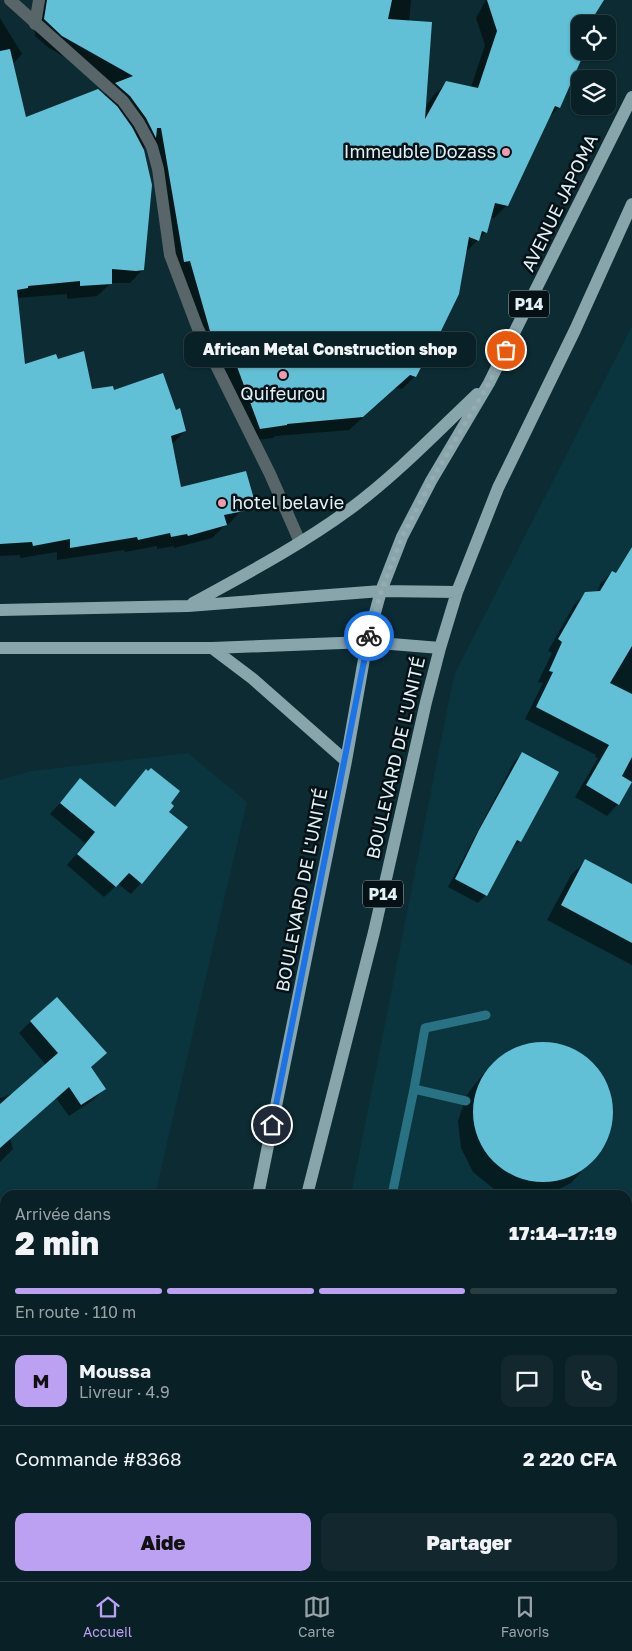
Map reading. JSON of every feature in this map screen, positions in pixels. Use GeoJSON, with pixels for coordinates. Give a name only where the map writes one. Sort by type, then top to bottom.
{"type":"FeatureCollection","features":[{"type":"Feature","properties":{"kind":"main road","name":"AVENUE JAPOMA"},"geometry":{"type":"LineString","coordinates":[[381,592],[402,537],[431,481],[489,383],[632,97]]}},
{"type":"Feature","properties":{"kind":"main road","name":"P14"},"geometry":{"type":"LineString","coordinates":[[457,592],[498,488],[575,330],[632,204]]}},
{"type":"Feature","properties":{"kind":"main road"},"geometry":{"type":"LineString","coordinates":[[188,606],[248,574],[350,509],[392,474],[489,383]]}},
{"type":"Feature","properties":{"kind":"main road"},"geometry":{"type":"LineString","coordinates":[[0,610],[188,606],[381,592],[457,592]]}},
{"type":"Feature","properties":{"kind":"main road","name":"BOULEVARD DE L'UNITÉ"},"geometry":{"type":"LineString","coordinates":[[259,1190],[346,761],[367,642],[381,592]]}},
{"type":"Feature","properties":{"kind":"main road","name":"BOULEVARD DE L'UNITÉ"},"geometry":{"type":"LineString","coordinates":[[308,1190],[374,932],[440,648],[457,592]]}},
{"type":"Feature","properties":{"kind":"main road"},"geometry":{"type":"LineString","coordinates":[[0,648],[212,648],[367,642],[440,648]]}},
{"type":"Feature","properties":{"kind":"main road"},"geometry":{"type":"LineString","coordinates":[[212,648],[253,679],[346,761]]}},
{"type":"Feature","properties":{"kind":"street"},"geometry":{"type":"LineString","coordinates":[[10,0],[123,101],[139,123],[152,147],[158,170],[170,255],[198,329],[270,474],[300,542]]}},
{"type":"Feature","properties":{"kind":"street"},"geometry":{"type":"LineString","coordinates":[[35,24],[39,0]]}},
{"type":"Feature","properties":{"kind":"shaded area"},"geometry":{"type":"Polygon","coordinates":[[[632,326],[632,1190],[352,1190],[454,675],[632,326]]]}},
{"type":"Feature","properties":{"kind":"shaded area"},"geometry":{"type":"Polygon","coordinates":[[[188,753],[247,802],[156,1190],[0,1190],[0,780],[31,771],[188,753]]]}},
{"type":"Feature","properties":{"kind":"building"},"geometry":{"type":"Polygon","coordinates":[[[47,0],[392,0],[388,19],[432,22],[425,119],[446,81],[478,88],[497,31],[487,0],[604,0],[595,15],[571,15],[571,60],[581,60],[577,70],[571,70],[571,83],[560,108],[555,106],[508,206],[495,203],[487,233],[482,231],[479,241],[469,237],[459,294],[416,377],[410,375],[363,417],[287,424],[260,429],[225,334],[212,338],[190,261],[184,262],[161,128],[157,128],[156,138],[146,118],[130,96],[115,83],[133,76],[62,36],[44,19],[47,0]]]}},
{"type":"Feature","properties":{"kind":"building"},"geometry":{"type":"Polygon","coordinates":[[[10,49],[26,117],[98,89],[117,106],[132,127],[144,150],[152,185],[144,270],[112,269],[112,284],[80,286],[80,281],[28,286],[28,288],[17,290],[25,364],[56,354],[58,359],[84,351],[92,389],[113,386],[114,390],[163,373],[176,410],[180,408],[186,431],[171,436],[181,487],[246,471],[254,499],[242,502],[244,511],[224,515],[227,525],[188,536],[187,534],[171,537],[170,533],[138,540],[137,537],[70,548],[70,539],[33,546],[32,542],[0,544],[0,51],[10,49]]]}},
{"type":"Feature","properties":{"kind":"building"},"geometry":{"type":"Polygon","coordinates":[[[632,547],[632,646],[610,683],[632,694],[632,757],[622,776],[632,782],[619,805],[586,785],[609,745],[536,707],[553,672],[549,671],[562,642],[558,639],[585,592],[600,591],[612,571],[616,573],[632,547]]]}},
{"type":"Feature","properties":{"kind":"building"},"geometry":{"type":"Polygon","coordinates":[[[522,752],[559,772],[521,842],[517,840],[487,896],[455,879],[479,830],[522,752]]]}},
{"type":"Feature","properties":{"kind":"building"},"geometry":{"type":"Polygon","coordinates":[[[151,768],[180,791],[171,803],[174,806],[169,812],[188,827],[142,884],[129,873],[116,887],[77,854],[95,832],[60,803],[80,778],[115,807],[146,769],[148,771],[151,768]]]}},
{"type":"Feature","properties":{"kind":"building"},"geometry":{"type":"Polygon","coordinates":[[[585,859],[632,884],[632,943],[561,905],[585,859]]]}},
{"type":"Feature","properties":{"kind":"building"},"geometry":{"type":"Polygon","coordinates":[[[57,997],[107,1053],[91,1067],[106,1089],[81,1105],[69,1087],[0,1148],[0,1104],[58,1053],[30,1021],[57,997]]]}},
{"type":"Feature","properties":{"kind":"building"},"geometry":{"type":"Polygon","coordinates":[[[543,1042],[557,1043],[570,1047],[582,1053],[593,1062],[602,1073],[608,1085],[612,1098],[612,1126],[608,1139],[602,1151],[593,1162],[582,1171],[570,1177],[557,1181],[543,1182],[529,1181],[516,1177],[504,1171],[493,1162],[484,1151],[478,1139],[474,1126],[473,1112],[474,1098],[478,1085],[484,1073],[493,1062],[504,1053],[516,1047],[529,1043],[543,1042]]]}},
{"type":"Feature","properties":{"kind":"waterway"},"geometry":{"type":"LineString","coordinates":[[393,1190],[425,1028],[486,1015]]}},
{"type":"Feature","properties":{"kind":"waterway"},"geometry":{"type":"LineString","coordinates":[[414,1089],[466,1101]]}},
{"type":"Feature","properties":{"kind":"way so far"},"geometry":{"type":"LineString","coordinates":[[369,636],[381,592],[402,537],[431,481],[489,383],[506,350]]}},
{"type":"Feature","properties":{"kind":"place","name":"Immeuble Dozass"},"geometry":{"type":"Point","coordinates":[506,152]}},
{"type":"Feature","properties":{"kind":"place","name":"African Metal Construction shop"},"geometry":{"type":"Point","coordinates":[506,350]}},
{"type":"Feature","properties":{"kind":"place","name":"Quifeurou"},"geometry":{"type":"Point","coordinates":[283,375]}},
{"type":"Feature","properties":{"kind":"place","name":"hotel belavie"},"geometry":{"type":"Point","coordinates":[222,503]}},
{"type":"Feature","properties":{"kind":"route"},"geometry":{"type":"LineString","coordinates":[[272,1125],[346,761],[369,636]]}}]}
